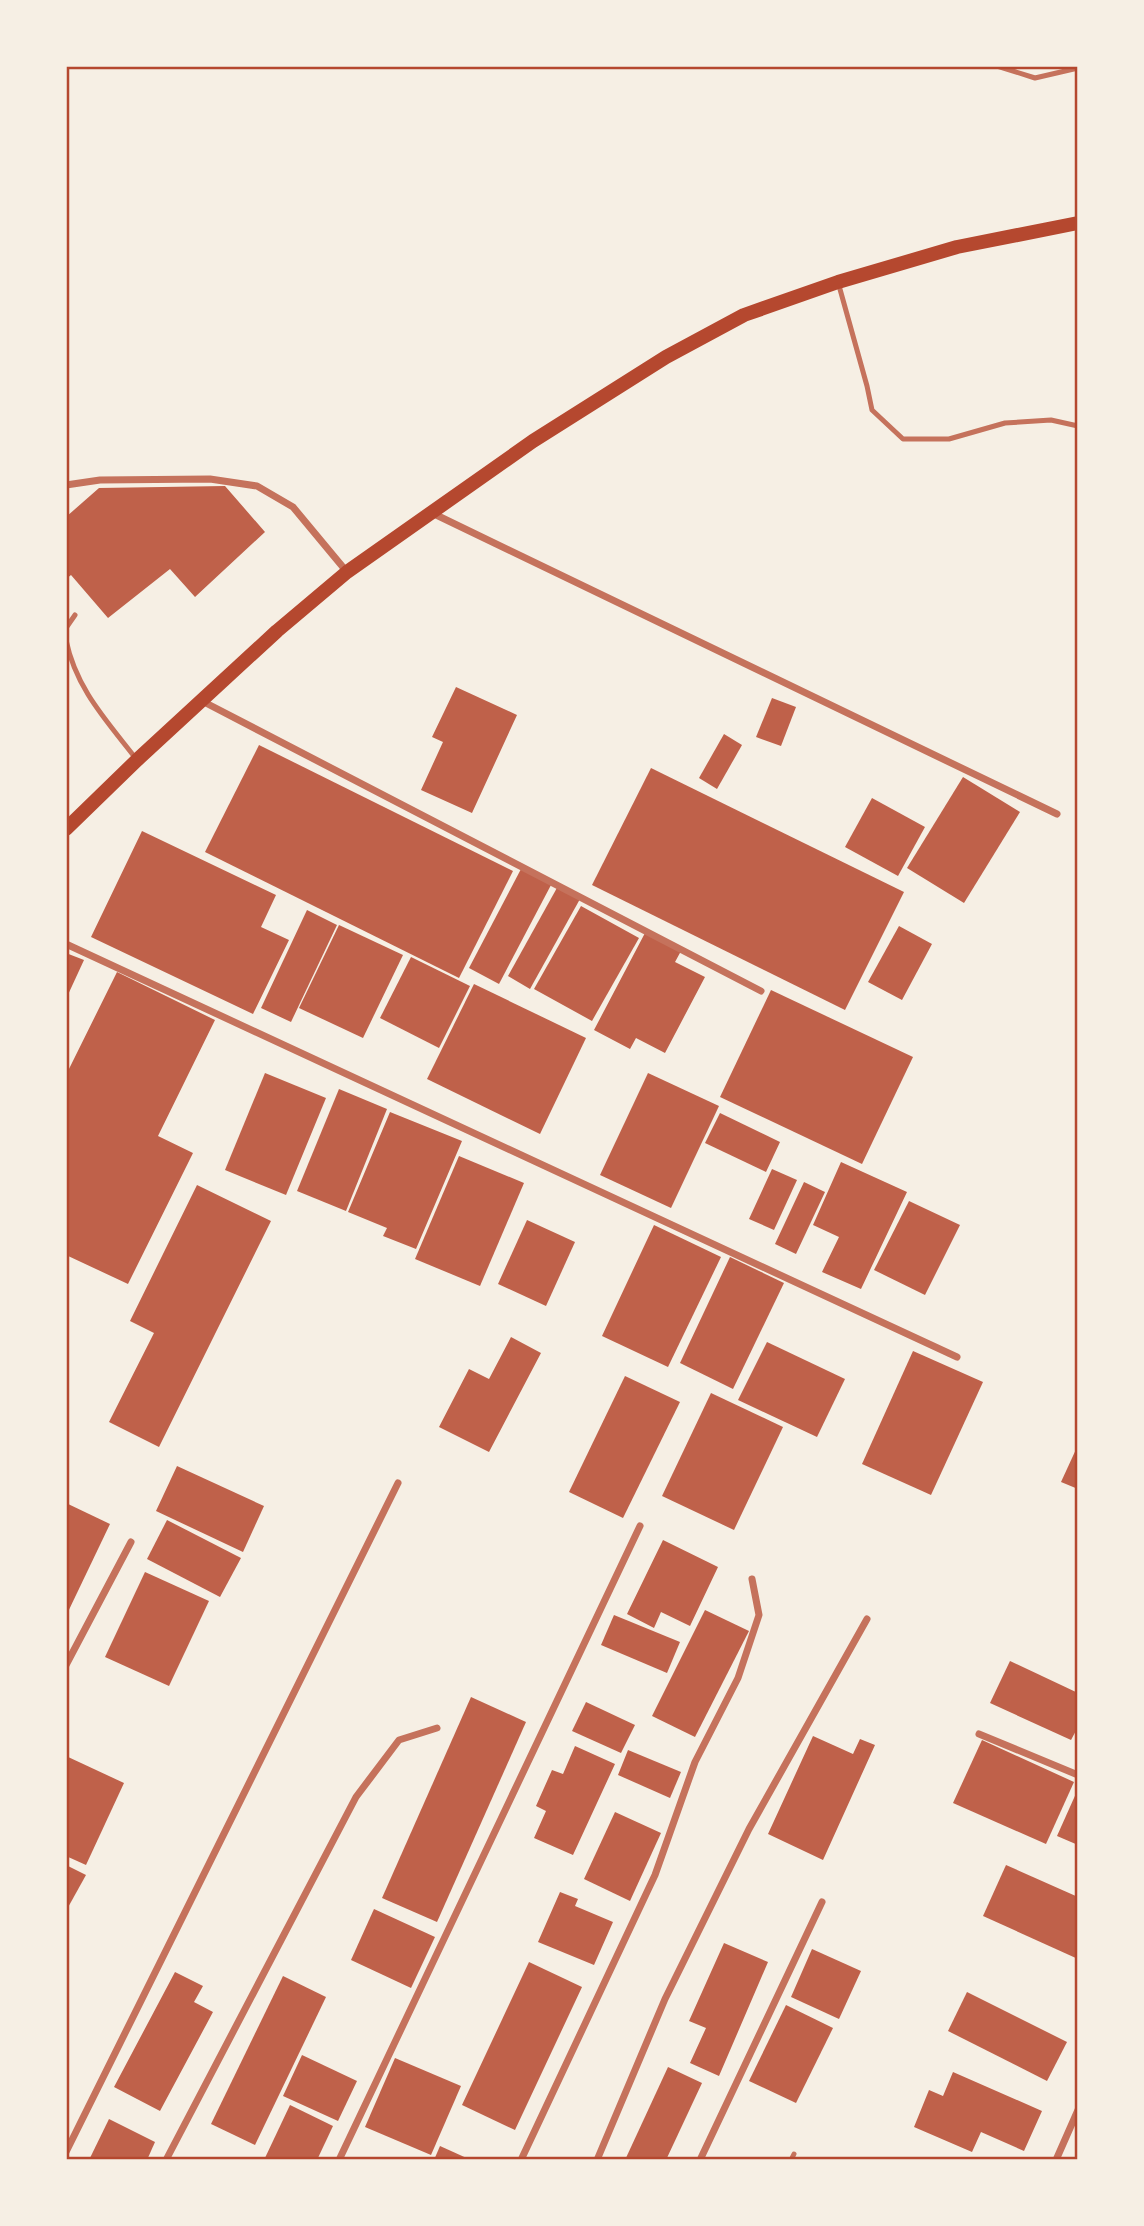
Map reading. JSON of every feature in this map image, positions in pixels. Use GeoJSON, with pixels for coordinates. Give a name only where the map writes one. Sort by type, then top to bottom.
{"type":"FeatureCollection","features":[{"type":"Feature","properties":{"kind":"main road"},"geometry":{"type":"LineString","coordinates":[[66,829],[277,631],[347,572],[533,441],[666,357],[744,315],[838,282],[957,247],[1077,223]]}},
{"type":"Feature","properties":{"kind":"street"},"geometry":{"type":"LineString","coordinates":[[66,485],[100,480],[209,479],[257,486],[293,507],[347,572]]}},
{"type":"Feature","properties":{"kind":"street"},"geometry":{"type":"LineString","coordinates":[[430,512],[1057,814]]}},
{"type":"Feature","properties":{"kind":"street"},"geometry":{"type":"LineString","coordinates":[[202,700],[761,991]]}},
{"type":"Feature","properties":{"kind":"street"},"geometry":{"type":"LineString","coordinates":[[66,944],[957,1357]]}},
{"type":"Feature","properties":{"kind":"street"},"geometry":{"type":"LineString","coordinates":[[66,2152],[398,1483]]}},
{"type":"Feature","properties":{"kind":"street"},"geometry":{"type":"LineString","coordinates":[[339,2160],[640,1526]]}},
{"type":"Feature","properties":{"kind":"street"},"geometry":{"type":"LineString","coordinates":[[66,1665],[131,1542]]}},
{"type":"Feature","properties":{"kind":"street"},"geometry":{"type":"LineString","coordinates":[[521,2160],[655,1875],[695,1762],[738,1678],[759,1615],[752,1579]]}},
{"type":"Feature","properties":{"kind":"street"},"geometry":{"type":"LineString","coordinates":[[597,2160],[665,1999],[749,1829],[867,1619]]}},
{"type":"Feature","properties":{"kind":"street"},"geometry":{"type":"LineString","coordinates":[[166,2160],[356,1797],[399,1740],[437,1728]]}},
{"type":"Feature","properties":{"kind":"street"},"geometry":{"type":"LineString","coordinates":[[979,1734],[1077,1775]]}},
{"type":"Feature","properties":{"kind":"street"},"geometry":{"type":"LineString","coordinates":[[700,2160],[821,1902]]}},
{"type":"Feature","properties":{"kind":"street"},"geometry":{"type":"LineString","coordinates":[[1056,2160],[1077,2110]]}},
{"type":"Feature","properties":{"kind":"lane"},"geometry":{"type":"LineString","coordinates":[[997,66],[1035,78],[1077,68]]}},
{"type":"Feature","properties":{"kind":"lane"},"geometry":{"type":"LineString","coordinates":[[838,282],[872,410],[903,439],[949,439],[1006,423],[1051,421],[1077,426]]}},
{"type":"Feature","properties":{"kind":"lane"},"geometry":{"type":"LineString","coordinates":[[66,628],[75,615]]}},
{"type":"Feature","properties":{"kind":"lane"},"geometry":{"type":"LineString","coordinates":[[66,640],[71,663],[88,695],[137,760]]}},
{"type":"Feature","properties":{"kind":"building"},"geometry":{"type":"Polygon","coordinates":[[[225,486],[265,532],[195,597],[170,569],[108,618],[71,575],[66,579],[66,517],[99,488],[225,486]]]}},
{"type":"Feature","properties":{"kind":"building"},"geometry":{"type":"Polygon","coordinates":[[[456,687],[517,715],[472,813],[421,790],[443,742],[432,737],[456,687]]]}},
{"type":"Feature","properties":{"kind":"building"},"geometry":{"type":"Polygon","coordinates":[[[772,698],[796,707],[781,746],[756,737],[772,698]]]}},
{"type":"Feature","properties":{"kind":"building"},"geometry":{"type":"Polygon","coordinates":[[[724,734],[742,745],[717,789],[699,778],[724,734]]]}},
{"type":"Feature","properties":{"kind":"building"},"geometry":{"type":"Polygon","coordinates":[[[259,745],[513,871],[459,978],[205,852],[259,745]]]}},
{"type":"Feature","properties":{"kind":"building"},"geometry":{"type":"Polygon","coordinates":[[[651,768],[904,892],[845,1010],[592,885],[651,768]]]}},
{"type":"Feature","properties":{"kind":"building"},"geometry":{"type":"Polygon","coordinates":[[[963,777],[1020,812],[964,903],[907,868],[963,777]]]}},
{"type":"Feature","properties":{"kind":"building"},"geometry":{"type":"Polygon","coordinates":[[[872,798],[925,827],[898,876],[845,847],[872,798]]]}},
{"type":"Feature","properties":{"kind":"building"},"geometry":{"type":"Polygon","coordinates":[[[142,831],[276,895],[261,927],[289,940],[253,1014],[91,937],[142,831]]]}},
{"type":"Feature","properties":{"kind":"building"},"geometry":{"type":"Polygon","coordinates":[[[521,869],[551,885],[499,984],[469,968],[521,869]]]}},
{"type":"Feature","properties":{"kind":"building"},"geometry":{"type":"Polygon","coordinates":[[[558,886],[580,899],[530,989],[508,976],[558,886]]]}},
{"type":"Feature","properties":{"kind":"building"},"geometry":{"type":"Polygon","coordinates":[[[581,906],[639,938],[592,1021],[534,989],[581,906]]]}},
{"type":"Feature","properties":{"kind":"building"},"geometry":{"type":"Polygon","coordinates":[[[307,910],[337,925],[291,1022],[261,1008],[307,910]]]}},
{"type":"Feature","properties":{"kind":"building"},"geometry":{"type":"Polygon","coordinates":[[[339,925],[403,955],[363,1038],[299,1008],[339,925]]]}},
{"type":"Feature","properties":{"kind":"building"},"geometry":{"type":"Polygon","coordinates":[[[899,926],[932,944],[902,1000],[868,982],[899,926]]]}},
{"type":"Feature","properties":{"kind":"building"},"geometry":{"type":"Polygon","coordinates":[[[645,933],[681,951],[675,962],[705,977],[665,1053],[636,1038],[630,1049],[594,1030],[645,933]]]}},
{"type":"Feature","properties":{"kind":"building"},"geometry":{"type":"Polygon","coordinates":[[[66,953],[84,960],[66,999],[66,953]]]}},
{"type":"Feature","properties":{"kind":"building"},"geometry":{"type":"Polygon","coordinates":[[[411,957],[470,986],[439,1048],[380,1018],[411,957]]]}},
{"type":"Feature","properties":{"kind":"building"},"geometry":{"type":"Polygon","coordinates":[[[117,972],[215,1020],[158,1136],[193,1153],[128,1284],[66,1255],[66,1075],[117,972]]]}},
{"type":"Feature","properties":{"kind":"building"},"geometry":{"type":"Polygon","coordinates":[[[474,984],[586,1038],[540,1134],[427,1079],[474,984]]]}},
{"type":"Feature","properties":{"kind":"building"},"geometry":{"type":"Polygon","coordinates":[[[771,990],[913,1057],[862,1164],[720,1097],[771,990]]]}},
{"type":"Feature","properties":{"kind":"building"},"geometry":{"type":"Polygon","coordinates":[[[265,1073],[326,1098],[286,1195],[225,1170],[265,1073]]]}},
{"type":"Feature","properties":{"kind":"building"},"geometry":{"type":"Polygon","coordinates":[[[648,1073],[719,1106],[671,1208],[600,1175],[648,1073]]]}},
{"type":"Feature","properties":{"kind":"building"},"geometry":{"type":"Polygon","coordinates":[[[339,1089],[387,1109],[346,1211],[297,1191],[339,1089]]]}},
{"type":"Feature","properties":{"kind":"building"},"geometry":{"type":"Polygon","coordinates":[[[390,1112],[462,1141],[416,1249],[383,1236],[387,1228],[348,1212],[390,1112]]]}},
{"type":"Feature","properties":{"kind":"building"},"geometry":{"type":"Polygon","coordinates":[[[720,1113],[780,1142],[766,1172],[705,1143],[720,1113]]]}},
{"type":"Feature","properties":{"kind":"building"},"geometry":{"type":"Polygon","coordinates":[[[459,1156],[524,1183],[480,1286],[415,1259],[459,1156]]]}},
{"type":"Feature","properties":{"kind":"building"},"geometry":{"type":"Polygon","coordinates":[[[841,1162],[907,1192],[861,1289],[822,1272],[839,1237],[813,1225],[841,1162]]]}},
{"type":"Feature","properties":{"kind":"building"},"geometry":{"type":"Polygon","coordinates":[[[772,1169],[797,1180],[774,1230],[749,1219],[772,1169]]]}},
{"type":"Feature","properties":{"kind":"building"},"geometry":{"type":"Polygon","coordinates":[[[804,1182],[825,1192],[796,1254],[775,1244],[804,1182]]]}},
{"type":"Feature","properties":{"kind":"building"},"geometry":{"type":"Polygon","coordinates":[[[197,1185],[271,1221],[159,1447],[109,1422],[154,1333],[130,1321],[197,1185]]]}},
{"type":"Feature","properties":{"kind":"building"},"geometry":{"type":"Polygon","coordinates":[[[909,1201],[960,1225],[925,1295],[874,1270],[909,1201]]]}},
{"type":"Feature","properties":{"kind":"building"},"geometry":{"type":"Polygon","coordinates":[[[527,1220],[575,1242],[546,1306],[498,1284],[527,1220]]]}},
{"type":"Feature","properties":{"kind":"building"},"geometry":{"type":"Polygon","coordinates":[[[654,1225],[721,1257],[668,1367],[602,1336],[654,1225]]]}},
{"type":"Feature","properties":{"kind":"building"},"geometry":{"type":"Polygon","coordinates":[[[730,1257],[784,1283],[733,1389],[680,1363],[730,1257]]]}},
{"type":"Feature","properties":{"kind":"building"},"geometry":{"type":"Polygon","coordinates":[[[511,1337],[541,1353],[489,1452],[439,1427],[469,1369],[489,1379],[511,1337]]]}},
{"type":"Feature","properties":{"kind":"building"},"geometry":{"type":"Polygon","coordinates":[[[767,1342],[845,1379],[817,1437],[738,1400],[767,1342]]]}},
{"type":"Feature","properties":{"kind":"building"},"geometry":{"type":"Polygon","coordinates":[[[913,1351],[983,1382],[931,1495],[862,1464],[913,1351]]]}},
{"type":"Feature","properties":{"kind":"building"},"geometry":{"type":"Polygon","coordinates":[[[625,1376],[680,1402],[623,1518],[569,1492],[625,1376]]]}},
{"type":"Feature","properties":{"kind":"building"},"geometry":{"type":"Polygon","coordinates":[[[711,1393],[783,1427],[734,1530],[662,1496],[711,1393]]]}},
{"type":"Feature","properties":{"kind":"building"},"geometry":{"type":"Polygon","coordinates":[[[1078,1445],[1078,1489],[1061,1482],[1078,1445]]]}},
{"type":"Feature","properties":{"kind":"building"},"geometry":{"type":"Polygon","coordinates":[[[177,1466],[264,1506],[243,1552],[156,1511],[177,1466]]]}},
{"type":"Feature","properties":{"kind":"building"},"geometry":{"type":"Polygon","coordinates":[[[66,1503],[110,1524],[66,1616],[66,1503]]]}},
{"type":"Feature","properties":{"kind":"building"},"geometry":{"type":"Polygon","coordinates":[[[167,1520],[241,1558],[220,1597],[147,1559],[167,1520]]]}},
{"type":"Feature","properties":{"kind":"building"},"geometry":{"type":"Polygon","coordinates":[[[663,1540],[718,1567],[690,1626],[661,1612],[654,1628],[627,1614],[663,1540]]]}},
{"type":"Feature","properties":{"kind":"building"},"geometry":{"type":"Polygon","coordinates":[[[145,1572],[209,1601],[169,1686],[105,1657],[145,1572]]]}},
{"type":"Feature","properties":{"kind":"building"},"geometry":{"type":"Polygon","coordinates":[[[705,1610],[749,1631],[695,1737],[652,1716],[705,1610]]]}},
{"type":"Feature","properties":{"kind":"building"},"geometry":{"type":"Polygon","coordinates":[[[614,1615],[680,1642],[667,1673],[601,1645],[614,1615]]]}},
{"type":"Feature","properties":{"kind":"building"},"geometry":{"type":"Polygon","coordinates":[[[1010,1661],[1078,1693],[1078,1727],[1071,1740],[990,1703],[1010,1661]]]}},
{"type":"Feature","properties":{"kind":"building"},"geometry":{"type":"Polygon","coordinates":[[[471,1697],[526,1722],[437,1922],[382,1898],[471,1697]]]}},
{"type":"Feature","properties":{"kind":"building"},"geometry":{"type":"Polygon","coordinates":[[[586,1702],[635,1725],[621,1753],[572,1731],[586,1702]]]}},
{"type":"Feature","properties":{"kind":"building"},"geometry":{"type":"Polygon","coordinates":[[[813,1736],[853,1754],[860,1739],[875,1745],[823,1860],[768,1834],[813,1736]]]}},
{"type":"Feature","properties":{"kind":"building"},"geometry":{"type":"Polygon","coordinates":[[[982,1740],[1074,1782],[1046,1844],[953,1803],[982,1740]]]}},
{"type":"Feature","properties":{"kind":"building"},"geometry":{"type":"Polygon","coordinates":[[[575,1746],[615,1764],[573,1855],[534,1838],[546,1811],[536,1806],[552,1770],[563,1774],[575,1746]]]}},
{"type":"Feature","properties":{"kind":"building"},"geometry":{"type":"Polygon","coordinates":[[[628,1750],[681,1772],[670,1798],[618,1775],[628,1750]]]}},
{"type":"Feature","properties":{"kind":"building"},"geometry":{"type":"Polygon","coordinates":[[[66,1756],[124,1783],[86,1865],[66,1856],[66,1756]]]}},
{"type":"Feature","properties":{"kind":"building"},"geometry":{"type":"Polygon","coordinates":[[[1078,1789],[1078,1845],[1057,1836],[1078,1789]]]}},
{"type":"Feature","properties":{"kind":"building"},"geometry":{"type":"Polygon","coordinates":[[[615,1812],[661,1833],[630,1901],[584,1879],[615,1812]]]}},
{"type":"Feature","properties":{"kind":"building"},"geometry":{"type":"Polygon","coordinates":[[[66,1865],[86,1875],[66,1911],[66,1865]]]}},
{"type":"Feature","properties":{"kind":"building"},"geometry":{"type":"Polygon","coordinates":[[[1006,1865],[1078,1897],[1078,1959],[983,1916],[1006,1865]]]}},
{"type":"Feature","properties":{"kind":"building"},"geometry":{"type":"Polygon","coordinates":[[[560,1892],[578,1899],[575,1906],[613,1922],[594,1965],[538,1942],[560,1892]]]}},
{"type":"Feature","properties":{"kind":"building"},"geometry":{"type":"Polygon","coordinates":[[[374,1909],[435,1937],[411,1988],[351,1960],[374,1909]]]}},
{"type":"Feature","properties":{"kind":"building"},"geometry":{"type":"Polygon","coordinates":[[[724,1943],[768,1962],[719,2076],[690,2063],[706,2028],[689,2021],[724,1943]]]}},
{"type":"Feature","properties":{"kind":"building"},"geometry":{"type":"Polygon","coordinates":[[[812,1949],[861,1971],[839,2019],[791,1997],[812,1949]]]}},
{"type":"Feature","properties":{"kind":"building"},"geometry":{"type":"Polygon","coordinates":[[[529,1962],[582,1987],[515,2130],[462,2105],[529,1962]]]}},
{"type":"Feature","properties":{"kind":"building"},"geometry":{"type":"Polygon","coordinates":[[[175,1972],[203,1986],[194,2002],[213,2012],[160,2111],[114,2087],[175,1972]]]}},
{"type":"Feature","properties":{"kind":"building"},"geometry":{"type":"Polygon","coordinates":[[[283,1976],[326,1997],[255,2145],[211,2124],[283,1976]]]}},
{"type":"Feature","properties":{"kind":"building"},"geometry":{"type":"Polygon","coordinates":[[[967,1992],[1067,2042],[1047,2081],[948,2031],[967,1992]]]}},
{"type":"Feature","properties":{"kind":"building"},"geometry":{"type":"Polygon","coordinates":[[[786,2005],[833,2028],[796,2103],[749,2081],[786,2005]]]}},
{"type":"Feature","properties":{"kind":"building"},"geometry":{"type":"Polygon","coordinates":[[[302,2055],[357,2081],[338,2121],[283,2096],[302,2055]]]}},
{"type":"Feature","properties":{"kind":"building"},"geometry":{"type":"Polygon","coordinates":[[[395,2058],[461,2086],[431,2155],[365,2127],[395,2058]]]}},
{"type":"Feature","properties":{"kind":"building"},"geometry":{"type":"Polygon","coordinates":[[[668,2067],[702,2083],[666,2160],[625,2160],[668,2067]]]}},
{"type":"Feature","properties":{"kind":"building"},"geometry":{"type":"Polygon","coordinates":[[[953,2072],[1042,2111],[1024,2151],[981,2132],[972,2152],[914,2127],[929,2090],[943,2096],[953,2072]]]}},
{"type":"Feature","properties":{"kind":"building"},"geometry":{"type":"Polygon","coordinates":[[[290,2105],[333,2126],[317,2160],[264,2160],[290,2105]]]}},
{"type":"Feature","properties":{"kind":"building"},"geometry":{"type":"Polygon","coordinates":[[[109,2119],[155,2142],[147,2160],[89,2160],[109,2119]]]}},
{"type":"Feature","properties":{"kind":"building"},"geometry":{"type":"Polygon","coordinates":[[[440,2146],[471,2160],[434,2160],[440,2146]]]}}]}
